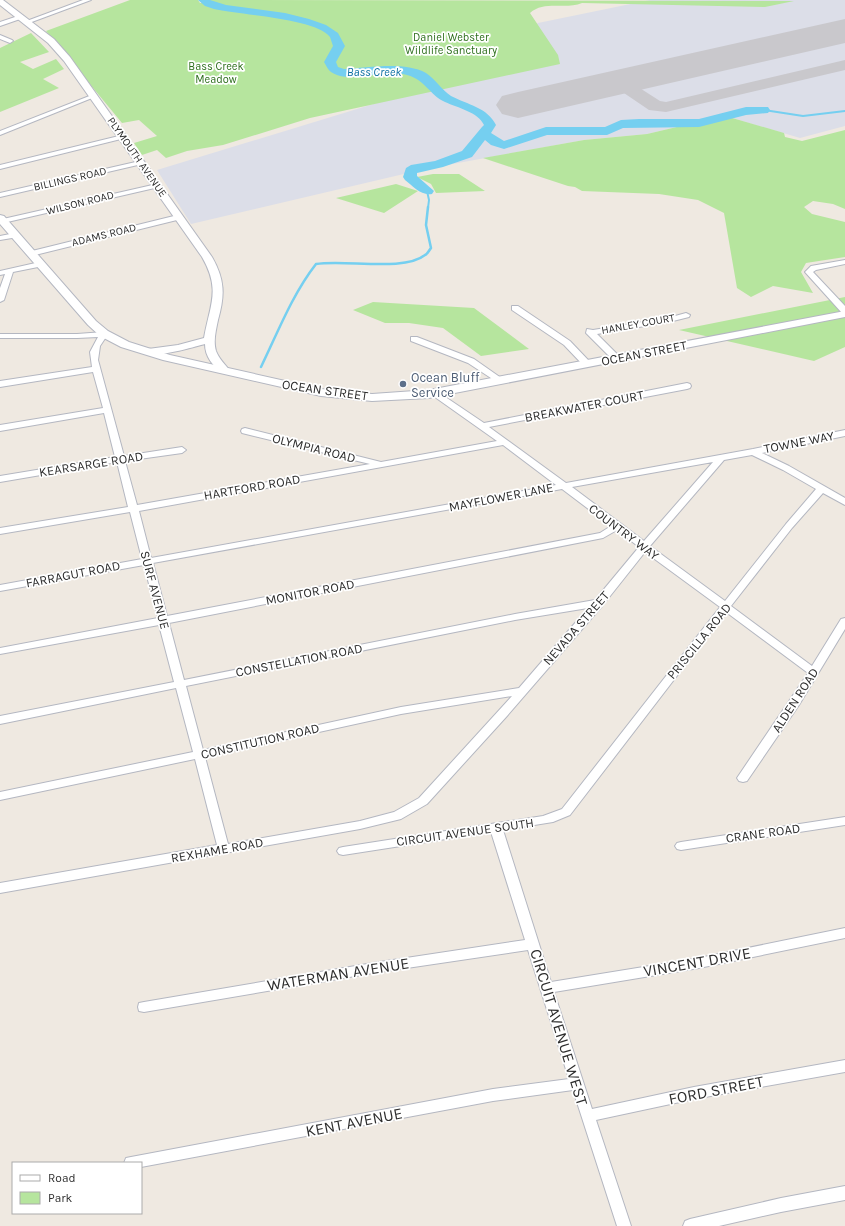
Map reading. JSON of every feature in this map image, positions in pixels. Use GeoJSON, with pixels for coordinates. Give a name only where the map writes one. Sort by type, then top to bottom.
{"type":"FeatureCollection","features":[{"type":"Feature","properties":{"kind":"main road","name":"OCEAN STREET"},"geometry":{"type":"LineString","coordinates":[[2,219],[86,317],[104,334],[148,352],[300,388],[352,396],[394,397],[435,393],[845,313]]}},
{"type":"Feature","properties":{"kind":"street"},"geometry":{"type":"LineString","coordinates":[[1,23],[24,20],[88,0]]}},
{"type":"Feature","properties":{"kind":"street","name":"PLYMOUTH AVENUE"},"geometry":{"type":"LineString","coordinates":[[2,1],[51,41],[67,58],[207,257],[218,279],[218,298],[208,340]]}},
{"type":"Feature","properties":{"kind":"street"},"geometry":{"type":"LineString","coordinates":[[0,37],[10,41]]}},
{"type":"Feature","properties":{"kind":"street"},"geometry":{"type":"LineString","coordinates":[[0,133],[94,96]]}},
{"type":"Feature","properties":{"kind":"street"},"geometry":{"type":"LineString","coordinates":[[0,167],[123,138]]}},
{"type":"Feature","properties":{"kind":"street","name":"BILLINGS ROAD"},"geometry":{"type":"LineString","coordinates":[[0,195],[140,163]]}},
{"type":"Feature","properties":{"kind":"street","name":"WILSON ROAD"},"geometry":{"type":"LineString","coordinates":[[2,219],[157,186]]}},
{"type":"Feature","properties":{"kind":"street","name":"ADAMS ROAD"},"geometry":{"type":"LineString","coordinates":[[31,254],[178,216]]}},
{"type":"Feature","properties":{"kind":"street"},"geometry":{"type":"LineString","coordinates":[[0,238],[15,235]]}},
{"type":"Feature","properties":{"kind":"street"},"geometry":{"type":"LineString","coordinates":[[845,262],[814,268],[809,272],[845,313]]}},
{"type":"Feature","properties":{"kind":"street"},"geometry":{"type":"LineString","coordinates":[[0,273],[40,264]]}},
{"type":"Feature","properties":{"kind":"street"},"geometry":{"type":"LineString","coordinates":[[0,300],[10,270]]}},
{"type":"Feature","properties":{"kind":"street"},"geometry":{"type":"LineString","coordinates":[[516,308],[567,344],[587,364]]}},
{"type":"Feature","properties":{"kind":"street","name":"HANLEY COURT"},"geometry":{"type":"LineString","coordinates":[[616,358],[590,332],[669,320],[686,315]]}},
{"type":"Feature","properties":{"kind":"street"},"geometry":{"type":"LineString","coordinates":[[0,336],[77,336],[104,334]]}},
{"type":"Feature","properties":{"kind":"street","name":"SURF AVENUE"},"geometry":{"type":"LineString","coordinates":[[104,334],[93,351],[96,369],[224,848]]}},
{"type":"Feature","properties":{"kind":"street"},"geometry":{"type":"LineString","coordinates":[[414,339],[471,361],[500,380]]}},
{"type":"Feature","properties":{"kind":"street"},"geometry":{"type":"LineString","coordinates":[[148,352],[179,348],[208,340],[209,348],[215,362],[225,371]]}},
{"type":"Feature","properties":{"kind":"street"},"geometry":{"type":"LineString","coordinates":[[0,384],[96,369]]}},
{"type":"Feature","properties":{"kind":"street","name":"BREAKWATER COURT"},"geometry":{"type":"LineString","coordinates":[[482,426],[687,386]]}},
{"type":"Feature","properties":{"kind":"street","name":"COUNTRY WAY"},"geometry":{"type":"LineString","coordinates":[[435,393],[504,442],[813,672]]}},
{"type":"Feature","properties":{"kind":"street"},"geometry":{"type":"LineString","coordinates":[[0,428],[107,410]]}},
{"type":"Feature","properties":{"kind":"street","name":"OLYMPIA ROAD"},"geometry":{"type":"LineString","coordinates":[[245,432],[382,464]]}},
{"type":"Feature","properties":{"kind":"street","name":"TOWNE WAY"},"geometry":{"type":"LineString","coordinates":[[753,452],[845,433]]}},
{"type":"Feature","properties":{"kind":"street","name":"HARTFORD ROAD"},"geometry":{"type":"LineString","coordinates":[[0,531],[133,509],[504,442]]}},
{"type":"Feature","properties":{"kind":"street","name":"KEARSARGE ROAD"},"geometry":{"type":"LineString","coordinates":[[0,479],[182,450]]}},
{"type":"Feature","properties":{"kind":"street"},"geometry":{"type":"LineString","coordinates":[[753,452],[822,488],[845,502]]}},
{"type":"Feature","properties":{"kind":"street","name":"MAYFLOWER LANE"},"geometry":{"type":"LineString","coordinates":[[147,561],[407,515],[562,485],[753,452]]}},
{"type":"Feature","properties":{"kind":"street","name":"NEVADA STREET"},"geometry":{"type":"LineString","coordinates":[[427,796],[522,691],[721,458]]}},
{"type":"Feature","properties":{"kind":"street","name":"PRISCILLA ROAD"},"geometry":{"type":"LineString","coordinates":[[578,797],[789,526],[822,488]]}},
{"type":"Feature","properties":{"kind":"street","name":"MONITOR ROAD"},"geometry":{"type":"LineString","coordinates":[[0,651],[603,535],[617,526]]}},
{"type":"Feature","properties":{"kind":"street","name":"FARRAGUT ROAD"},"geometry":{"type":"LineString","coordinates":[[0,588],[147,561]]}},
{"type":"Feature","properties":{"kind":"street","name":"CONSTELLATION ROAD"},"geometry":{"type":"LineString","coordinates":[[0,720],[515,617],[599,602]]}},
{"type":"Feature","properties":{"kind":"street","name":"ALDEN ROAD"},"geometry":{"type":"LineString","coordinates":[[743,778],[845,621]]}},
{"type":"Feature","properties":{"kind":"street","name":"CONSTITUTION ROAD"},"geometry":{"type":"LineString","coordinates":[[0,796],[199,755],[393,711],[470,697],[522,691]]}},
{"type":"Feature","properties":{"kind":"street","name":"REXHAME ROAD"},"geometry":{"type":"LineString","coordinates":[[0,888],[360,825],[397,816],[423,801],[427,796]]}},
{"type":"Feature","properties":{"kind":"street","name":"CIRCUIT AVENUE SOUTH"},"geometry":{"type":"LineString","coordinates":[[343,852],[382,844],[496,828],[553,818],[566,812],[578,797]]}},
{"type":"Feature","properties":{"kind":"street","name":"CRANE ROAD"},"geometry":{"type":"LineString","coordinates":[[680,846],[845,821]]}},
{"type":"Feature","properties":{"kind":"street","name":"CIRCUIT AVENUE WEST"},"geometry":{"type":"LineString","coordinates":[[496,828],[548,988],[576,1084],[624,1226]]}},
{"type":"Feature","properties":{"kind":"street","name":"VINCENT DRIVE"},"geometry":{"type":"LineString","coordinates":[[548,988],[699,963],[845,933]]}},
{"type":"Feature","properties":{"kind":"street","name":"WATERMAN AVENUE"},"geometry":{"type":"LineString","coordinates":[[144,1007],[373,968],[533,944]]}},
{"type":"Feature","properties":{"kind":"street","name":"FORD STREET"},"geometry":{"type":"LineString","coordinates":[[587,1116],[694,1093],[845,1066]]}},
{"type":"Feature","properties":{"kind":"street","name":"KENT AVENUE"},"geometry":{"type":"LineString","coordinates":[[136,1162],[493,1095],[576,1084]]}},
{"type":"Feature","properties":{"kind":"street"},"geometry":{"type":"LineString","coordinates":[[690,1226],[781,1205],[845,1194]]}},
{"type":"Feature","properties":{"kind":"shaded area"},"geometry":{"type":"Polygon","coordinates":[[[650,0],[845,0],[845,126],[800,138],[722,115],[647,134],[584,140],[425,169],[191,224],[157,170],[442,83],[538,23],[650,0]]]}},
{"type":"Feature","properties":{"kind":"green space","name":"Bass Creek Meadow"},"geometry":{"type":"Polygon","coordinates":[[[130,0],[198,0],[200,3],[211,3],[208,0],[794,1],[765,7],[582,3],[569,6],[542,7],[530,13],[558,55],[560,64],[310,118],[223,145],[187,151],[166,158],[157,150],[142,155],[134,143],[157,136],[139,120],[122,123],[46,31],[130,0]]]}},
{"type":"Feature","properties":{"kind":"green space"},"geometry":{"type":"Polygon","coordinates":[[[31,33],[49,52],[20,62],[33,69],[56,59],[64,69],[43,79],[59,88],[0,112],[0,48],[31,33]]]}},
{"type":"Feature","properties":{"kind":"green space"},"geometry":{"type":"Polygon","coordinates":[[[722,115],[784,133],[785,137],[802,141],[845,130],[845,209],[833,204],[813,201],[804,207],[812,214],[845,222],[845,257],[806,263],[801,272],[813,293],[773,286],[751,297],[737,288],[724,213],[698,200],[659,194],[582,191],[575,187],[483,158],[584,140],[647,134],[722,115]]]}},
{"type":"Feature","properties":{"kind":"green space"},"geometry":{"type":"Polygon","coordinates":[[[433,174],[459,174],[485,191],[436,193],[431,184],[417,177],[433,174]]]}},
{"type":"Feature","properties":{"kind":"green space"},"geometry":{"type":"Polygon","coordinates":[[[396,184],[418,191],[384,213],[336,198],[396,184]]]}},
{"type":"Feature","properties":{"kind":"green space"},"geometry":{"type":"Polygon","coordinates":[[[845,297],[845,347],[814,361],[679,330],[845,297]]]}},
{"type":"Feature","properties":{"kind":"green space"},"geometry":{"type":"Polygon","coordinates":[[[373,302],[474,308],[529,349],[481,356],[443,328],[409,323],[385,323],[353,310],[373,302]]]}},
{"type":"Feature","properties":{"kind":"waterway","name":"Bass Creek"},"geometry":{"type":"LineString","coordinates":[[203,0],[208,4],[226,9],[285,17],[305,21],[322,27],[334,35],[339,46],[330,62],[334,69],[342,73],[403,70],[422,76],[446,98],[478,112],[487,119],[490,125],[467,154],[438,164],[416,168],[411,171],[410,177],[427,191]]}},
{"type":"Feature","properties":{"kind":"waterway"},"geometry":{"type":"LineString","coordinates":[[764,110],[803,116],[845,111]]}},
{"type":"Feature","properties":{"kind":"waterway"},"geometry":{"type":"LineString","coordinates":[[485,134],[495,142],[504,145],[546,131],[607,131],[621,124],[699,123],[746,111],[764,110]]}},
{"type":"Feature","properties":{"kind":"waterway","name":"Bass Creek"},"geometry":{"type":"LineString","coordinates":[[427,191],[429,200],[428,208]]}},
{"type":"Feature","properties":{"kind":"waterway","name":"Bass Creek"},"geometry":{"type":"LineString","coordinates":[[261,367],[293,301],[307,276],[316,264],[389,264],[415,260],[428,253],[431,248],[426,225],[428,207]]}},
{"type":"Feature","properties":{"kind":"taxiway"},"geometry":{"type":"LineString","coordinates":[[808,40],[845,32]]}},
{"type":"Feature","properties":{"kind":"taxiway"},"geometry":{"type":"LineString","coordinates":[[630,80],[626,83],[627,87],[655,106],[666,107],[845,65]]}},
{"type":"Feature","properties":{"kind":"runway"},"geometry":{"type":"LineString","coordinates":[[518,105],[845,31]]}},
{"type":"Feature","properties":{"kind":"place","name":"Ocean Bluff Service"},"geometry":{"type":"Point","coordinates":[403,384]}},
{"type":"Feature","properties":{"kind":"park label","name":"Daniel Webster Wildlife Sanctuary"},"geometry":{"type":"Point","coordinates":[451,43]}}]}
